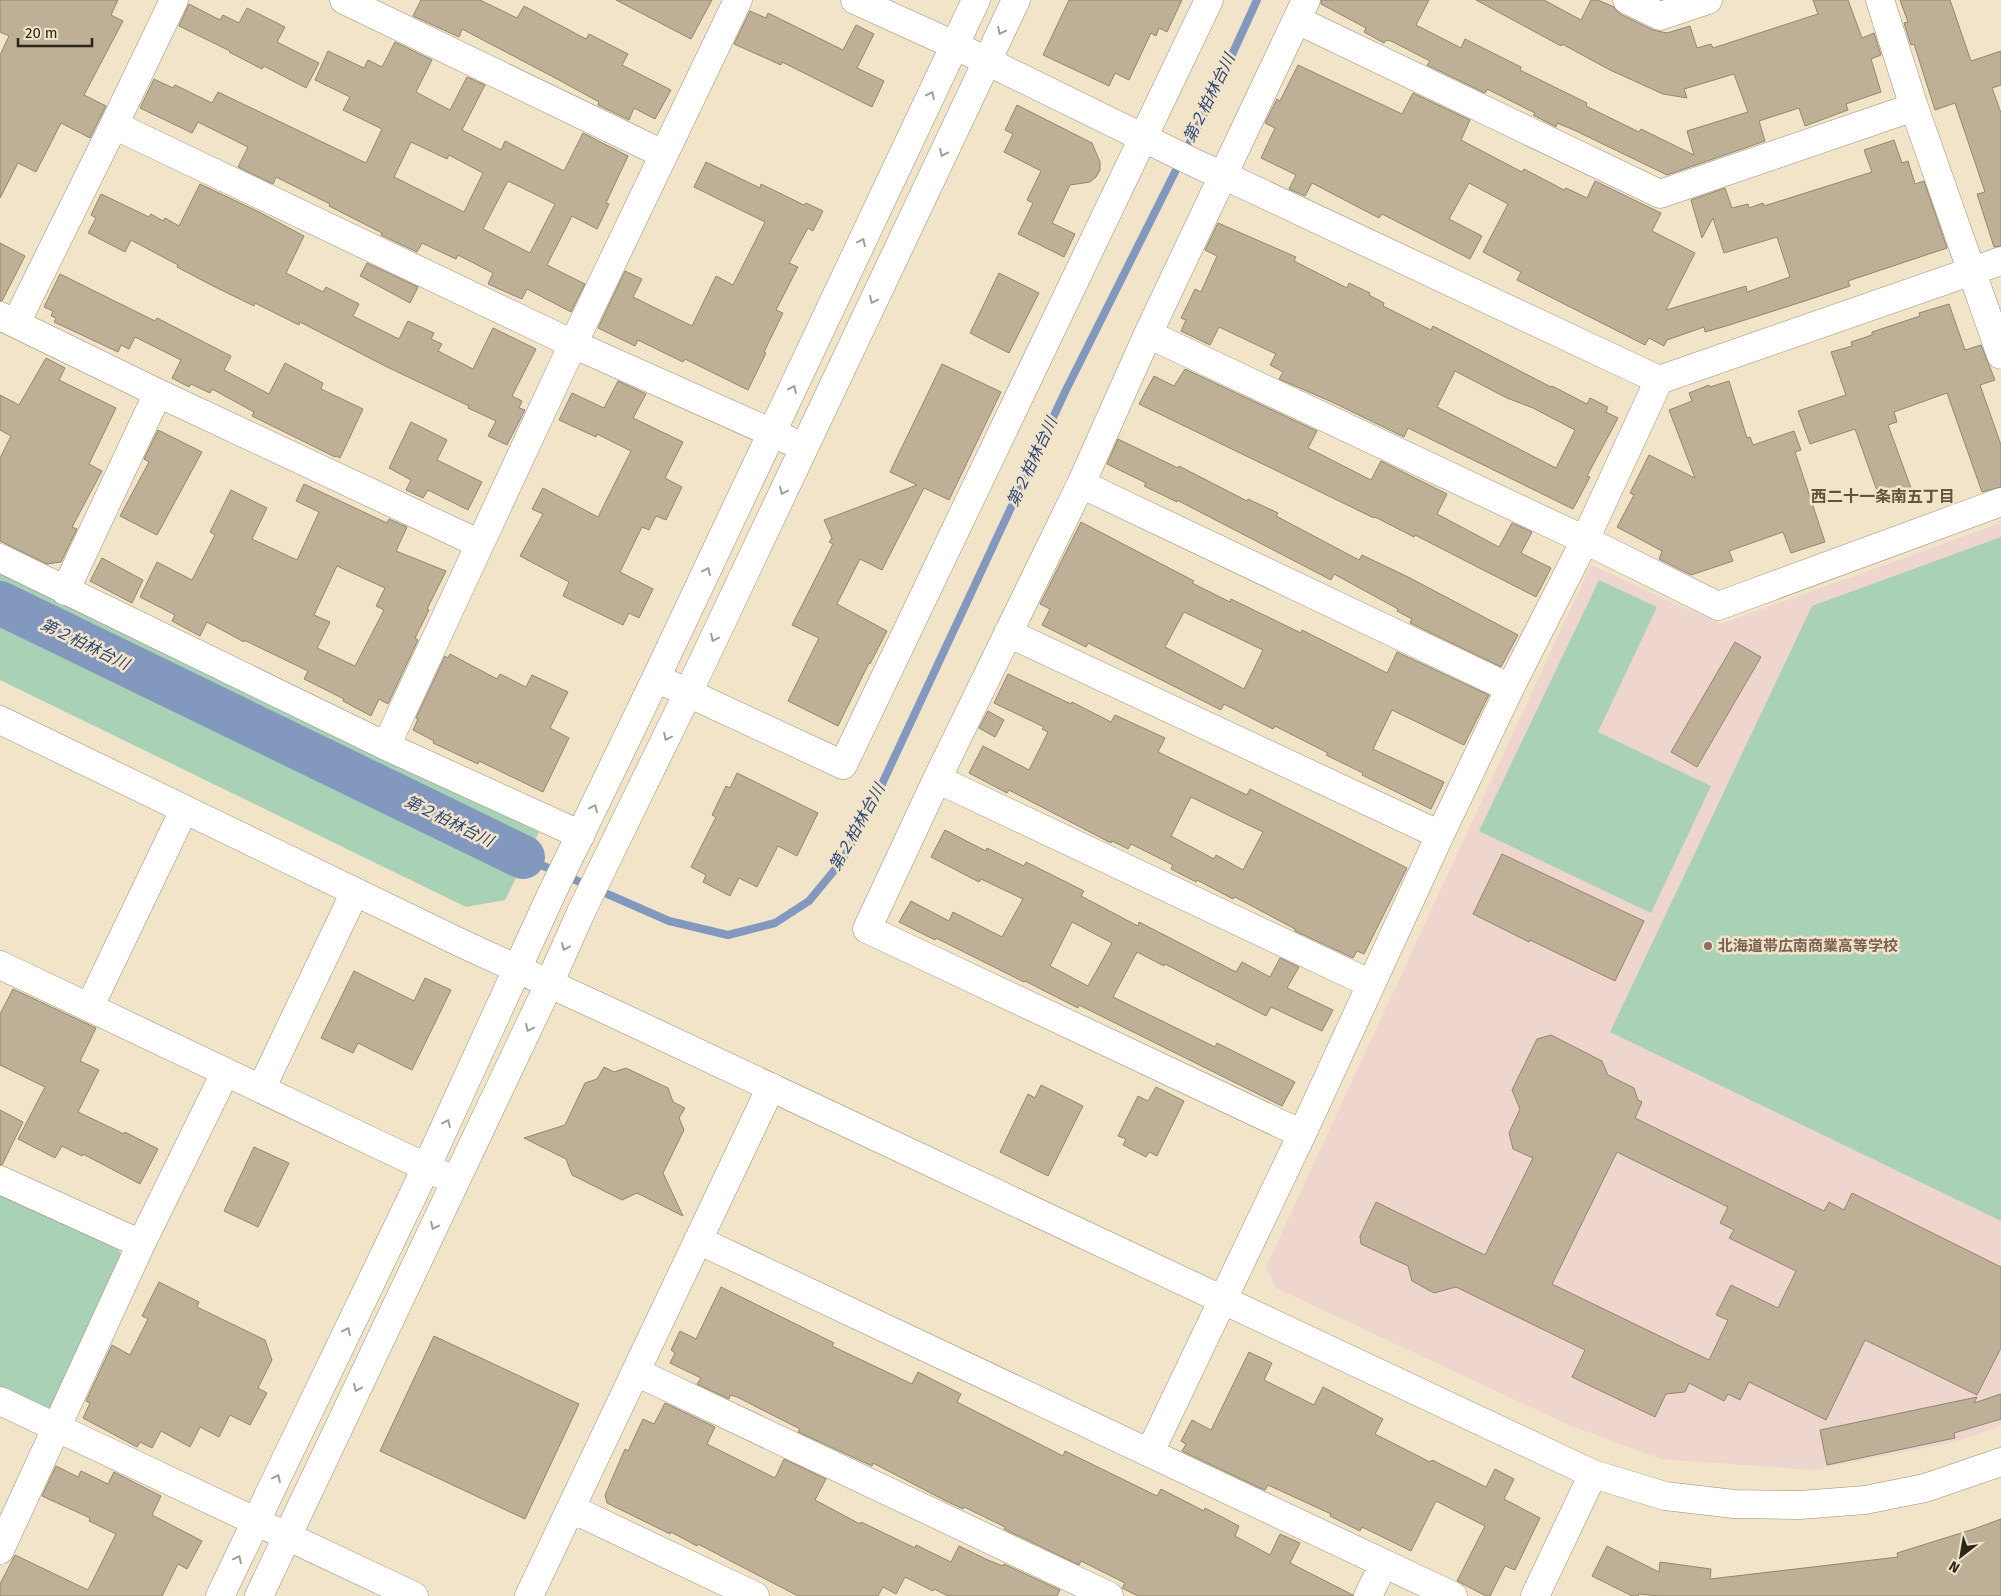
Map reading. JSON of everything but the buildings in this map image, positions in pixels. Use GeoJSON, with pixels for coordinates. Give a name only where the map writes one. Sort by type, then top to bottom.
{"type":"FeatureCollection","features":[{"type":"Feature","properties":{"kind":"street"},"geometry":{"type":"LineString","coordinates":[[174,0],[114,125],[8,320],[158,393],[480,544]]}},
{"type":"Feature","properties":{"kind":"street"},"geometry":{"type":"LineString","coordinates":[[386,746],[573,344],[738,0]]}},
{"type":"Feature","properties":{"kind":"street"},"geometry":{"type":"LineString","coordinates":[[855,0],[954,45],[1213,171],[1659,380],[2001,261]]}},
{"type":"Feature","properties":{"kind":"street"},"geometry":{"type":"LineString","coordinates":[[220,1596],[426,1168],[551,895],[656,678],[976,0]]}},
{"type":"Feature","properties":{"kind":"street"},"geometry":{"type":"LineString","coordinates":[[259,1596],[550,984],[582,910],[688,693],[1016,0]]}},
{"type":"Feature","properties":{"kind":"street"},"geometry":{"type":"LineString","coordinates":[[656,678],[843,764],[1154,142],[1209,0]]}},
{"type":"Feature","properties":{"kind":"street"},"geometry":{"type":"LineString","coordinates":[[1627,0],[1660,16],[1708,0]]}},
{"type":"Feature","properties":{"kind":"street"},"geometry":{"type":"LineString","coordinates":[[1880,0],[1914,107],[2001,355]]}},
{"type":"Feature","properties":{"kind":"street"},"geometry":{"type":"LineString","coordinates":[[349,1],[663,154]]}},
{"type":"Feature","properties":{"kind":"street"},"geometry":{"type":"LineString","coordinates":[[1302,1134],[868,929],[937,779],[1081,484],[1148,334],[1213,171],[1302,10],[1660,194],[1914,107]]}},
{"type":"Feature","properties":{"kind":"street"},"geometry":{"type":"LineString","coordinates":[[114,125],[573,344],[803,447]]}},
{"type":"Feature","properties":{"kind":"street"},"geometry":{"type":"LineString","coordinates":[[1148,334],[1585,540],[1718,606],[2001,502]]}},
{"type":"Feature","properties":{"kind":"street"},"geometry":{"type":"LineString","coordinates":[[1150,1452],[1302,1134],[1440,835],[1510,688],[1585,540],[1659,380]]}},
{"type":"Feature","properties":{"kind":"street"},"geometry":{"type":"LineString","coordinates":[[65,591],[158,393]]}},
{"type":"Feature","properties":{"kind":"street"},"geometry":{"type":"LineString","coordinates":[[1081,484],[1510,688]]}},
{"type":"Feature","properties":{"kind":"street"},"geometry":{"type":"LineString","coordinates":[[0,558],[386,746],[576,843]]}},
{"type":"Feature","properties":{"kind":"street"},"geometry":{"type":"LineString","coordinates":[[1008,633],[1440,835]]}},
{"type":"Feature","properties":{"kind":"street"},"geometry":{"type":"LineString","coordinates":[[0,720],[517,969],[1593,1474],[1665,1496],[1734,1504],[1800,1505],[1865,1500],[1925,1488],[2001,1462]]}},
{"type":"Feature","properties":{"kind":"street"},"geometry":{"type":"LineString","coordinates":[[937,779],[1372,984]]}},
{"type":"Feature","properties":{"kind":"street"},"geometry":{"type":"LineString","coordinates":[[90,1006],[184,810]]}},
{"type":"Feature","properties":{"kind":"street"},"geometry":{"type":"LineString","coordinates":[[261,1089],[355,892]]}},
{"type":"Feature","properties":{"kind":"street"},"geometry":{"type":"LineString","coordinates":[[0,965],[90,1006],[225,1073],[455,1181]]}},
{"type":"Feature","properties":{"kind":"street"},"geometry":{"type":"LineString","coordinates":[[0,1550],[141,1244],[225,1073]]}},
{"type":"Feature","properties":{"kind":"street"},"geometry":{"type":"LineString","coordinates":[[529,1596],[771,1088]]}},
{"type":"Feature","properties":{"kind":"street"},"geometry":{"type":"LineString","coordinates":[[0,1180],[141,1244]]}},
{"type":"Feature","properties":{"kind":"street"},"geometry":{"type":"LineString","coordinates":[[698,1240],[1453,1596]]}},
{"type":"Feature","properties":{"kind":"street"},"geometry":{"type":"LineString","coordinates":[[636,1372],[1109,1596]]}},
{"type":"Feature","properties":{"kind":"street"},"geometry":{"type":"LineString","coordinates":[[0,1401],[414,1596]]}},
{"type":"Feature","properties":{"kind":"street"},"geometry":{"type":"LineString","coordinates":[[1534,1596],[1593,1474]]}},
{"type":"Feature","properties":{"kind":"street"},"geometry":{"type":"LineString","coordinates":[[572,1509],[755,1596]]}},
{"type":"Feature","properties":{"kind":"street"},"geometry":{"type":"LineString","coordinates":[[1368,1596],[1384,1563]]}},
{"type":"Feature","properties":{"kind":"shaded area","name":"北海道帯広南商業高等学校"},"geometry":{"type":"Polygon","coordinates":[[[2001,523],[2001,1426],[1955,1442],[1813,1470],[1661,1459],[1569,1425],[1276,1288],[1266,1267],[1591,565],[1720,624],[2001,523]]]}},
{"type":"Feature","properties":{"kind":"green space"},"geometry":{"type":"Polygon","coordinates":[[[2001,537],[2001,1221],[1610,1032],[1812,606],[2001,537]]]}},
{"type":"Feature","properties":{"kind":"green space"},"geometry":{"type":"Polygon","coordinates":[[[0,569],[539,832],[505,900],[466,907],[0,680],[0,569]]]}},
{"type":"Feature","properties":{"kind":"green space"},"geometry":{"type":"Polygon","coordinates":[[[1599,580],[1657,607],[1598,732],[1711,786],[1651,913],[1479,831],[1599,580]]]}},
{"type":"Feature","properties":{"kind":"green space"},"geometry":{"type":"Polygon","coordinates":[[[0,1189],[115,1242],[123,1259],[51,1409],[42,1410],[0,1390],[0,1189]]]}},
{"type":"Feature","properties":{"kind":"waterway","name":"第２柏林台川"},"geometry":{"type":"LineString","coordinates":[[523,857],[669,921],[728,935],[775,923],[809,901],[842,861],[881,786],[1065,392],[1214,94],[1257,0]]}},
{"type":"Feature","properties":{"kind":"waterway","name":"第２柏林台川"},"geometry":{"type":"LineString","coordinates":[[0,603],[523,857]]}},
{"type":"Feature","properties":{"kind":"place","name":"北海道帯広南商業高等学校"},"geometry":{"type":"Point","coordinates":[1708,946]}},
{"type":"Feature","properties":{"kind":"district","name":"西二十一条南五丁目"},"geometry":{"type":"Point","coordinates":[1883,496]}}]}
